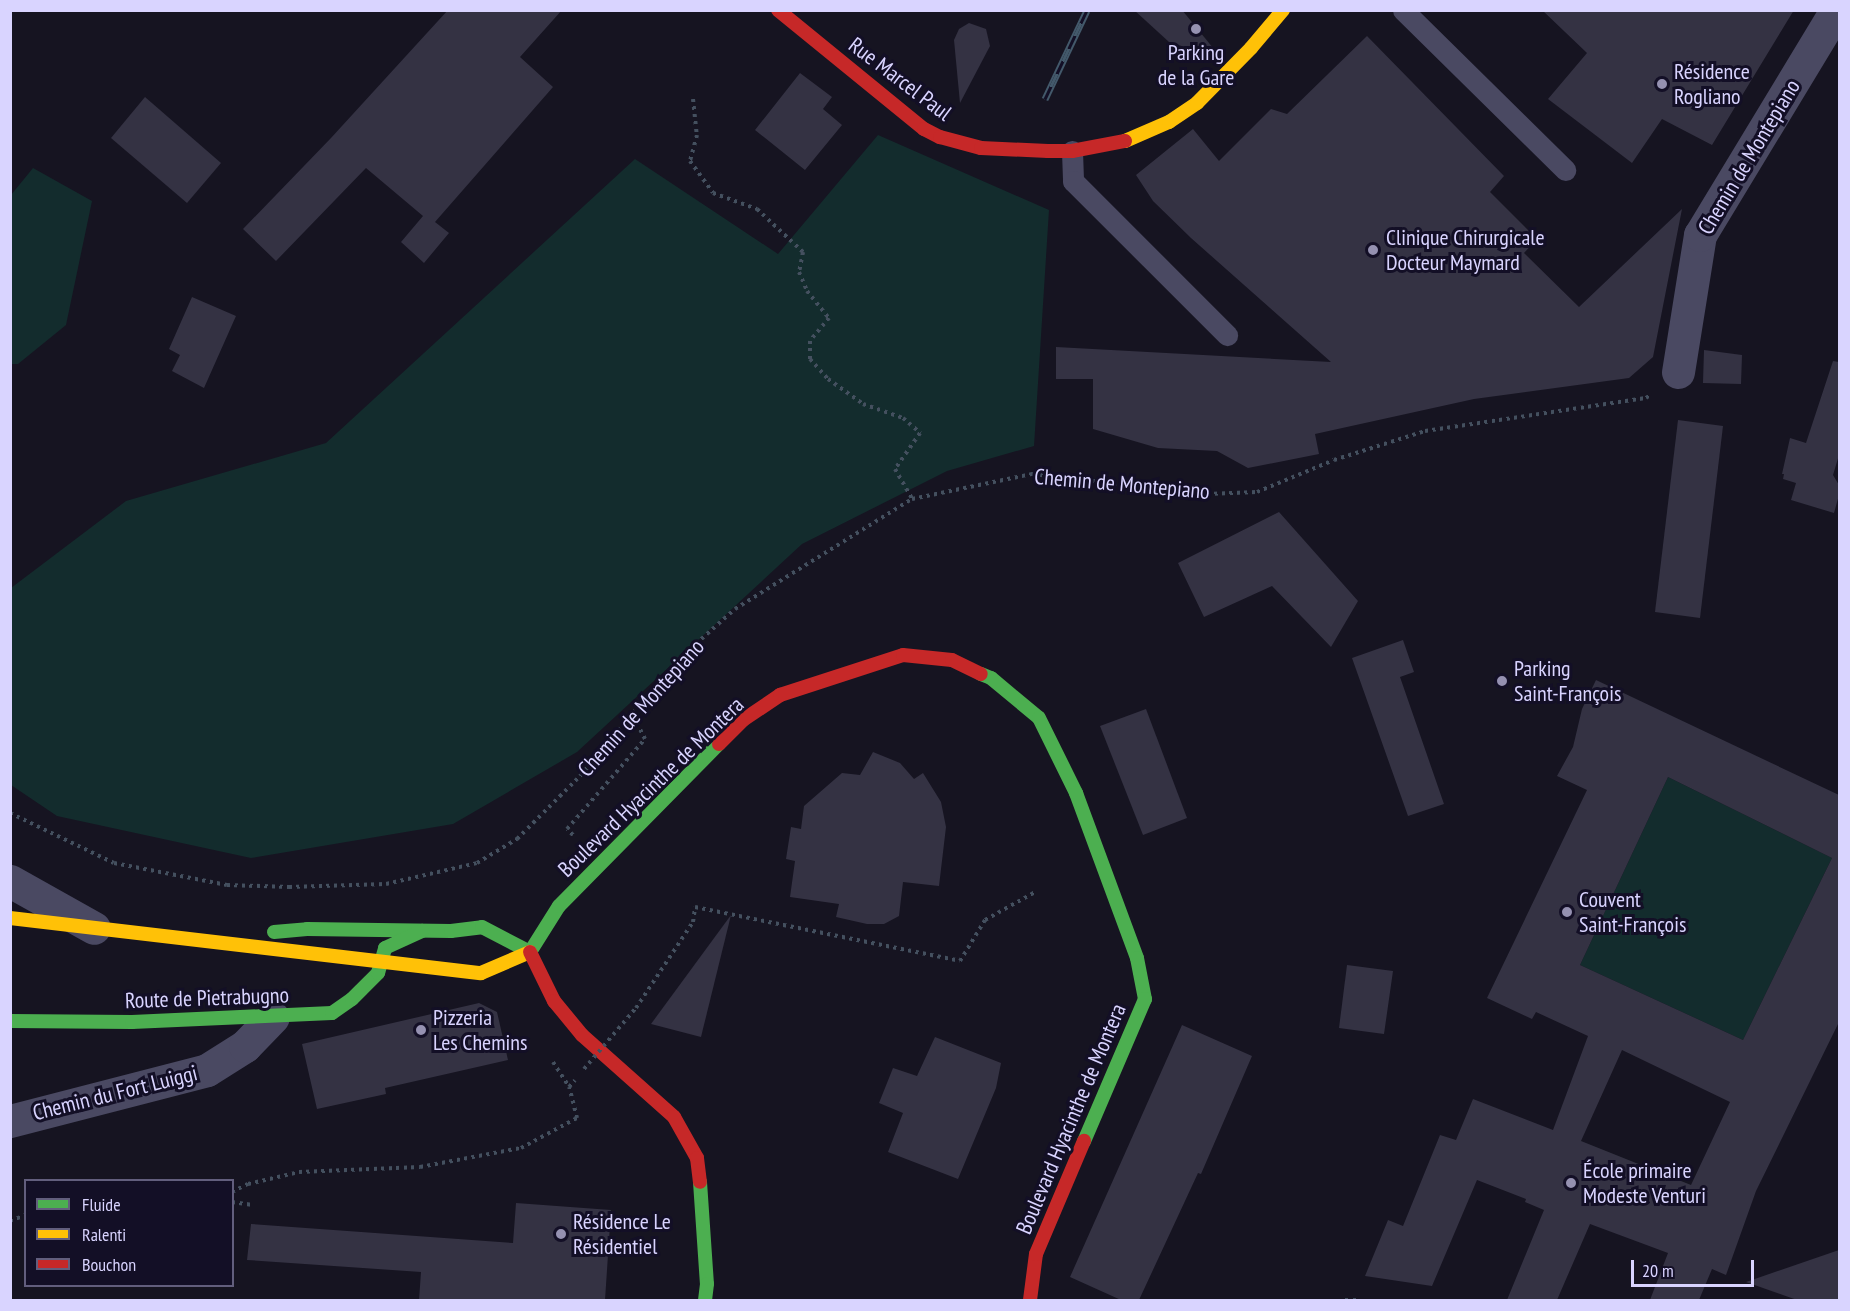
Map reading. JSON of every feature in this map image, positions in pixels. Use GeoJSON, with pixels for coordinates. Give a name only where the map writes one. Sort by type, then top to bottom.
{"type":"FeatureCollection","features":[{"type":"Feature","properties":{"kind":"main road","name":"Rue Marcel Paul"},"geometry":{"type":"LineString","coordinates":[[778,10],[924,129],[940,137],[981,148],[1072,151],[1111,145],[1143,135],[1169,122],[1197,103],[1251,48],[1283,10]]}},
{"type":"Feature","properties":{"kind":"main road","name":"Boulevard Hyacinthe de Montera"},"geometry":{"type":"LineString","coordinates":[[530,952],[559,906],[611,851],[743,720],[780,695],[903,655],[952,660],[991,678],[1039,718],[1076,793],[1137,958],[1145,999],[1036,1254],[1030,1300]]}},
{"type":"Feature","properties":{"kind":"main road"},"geometry":{"type":"LineString","coordinates":[[10,918],[206,939],[382,962],[453,967],[482,973],[530,952]]}},
{"type":"Feature","properties":{"kind":"main road"},"geometry":{"type":"LineString","coordinates":[[206,939],[307,928],[422,931],[482,927],[530,952],[554,1001],[582,1035],[674,1117],[697,1158],[704,1214],[707,1284],[705,1300]]}},
{"type":"Feature","properties":{"kind":"main road","name":"Route de Pietrabugno"},"geometry":{"type":"LineString","coordinates":[[10,1021],[132,1022],[332,1013],[359,993],[378,973],[385,948],[422,931]]}},
{"type":"Feature","properties":{"kind":"street","name":"Chemin de Montepiano"},"geometry":{"type":"LineString","coordinates":[[1678,372],[1700,235],[1836,10]]}},
{"type":"Feature","properties":{"kind":"street"},"geometry":{"type":"LineString","coordinates":[[10,881],[96,929]]}},
{"type":"Feature","properties":{"kind":"street","name":"Chemin du Fort Luiggi"},"geometry":{"type":"LineString","coordinates":[[10,1121],[207,1070],[245,1046],[273,1017]]}},
{"type":"Feature","properties":{"kind":"lane"},"geometry":{"type":"LineString","coordinates":[[1403,10],[1565,170]]}},
{"type":"Feature","properties":{"kind":"lane"},"geometry":{"type":"LineString","coordinates":[[1072,151],[1073,181],[1227,335]]}},
{"type":"Feature","properties":{"kind":"path"},"geometry":{"type":"LineString","coordinates":[[693,99],[697,135],[690,161],[713,193],[757,209],[802,252],[799,272],[807,291],[829,318],[810,341],[810,359],[828,379],[863,404],[903,418],[920,433],[895,470],[912,499]]}},
{"type":"Feature","properties":{"kind":"path","name":"Chemin de Montepiano"},"geometry":{"type":"LineString","coordinates":[[10,813],[114,862],[227,885],[289,887],[386,884],[477,863],[517,839],[580,776],[679,659],[735,609],[912,499],[1032,474],[1207,494],[1257,492],[1334,460],[1425,431],[1646,398],[1678,372]]}},
{"type":"Feature","properties":{"kind":"path"},"geometry":{"type":"LineString","coordinates":[[611,851],[586,825],[575,837],[567,829],[645,739],[633,714]]}},
{"type":"Feature","properties":{"kind":"path"},"geometry":{"type":"LineString","coordinates":[[234,1191],[248,1184],[299,1172],[420,1167],[521,1148],[577,1118],[569,1087],[636,1008],[693,922],[695,907],[960,961],[985,920],[1035,892]]}},
{"type":"Feature","properties":{"kind":"path"},"geometry":{"type":"LineString","coordinates":[[234,1202],[253,1205]]}},
{"type":"Feature","properties":{"kind":"path"},"geometry":{"type":"LineString","coordinates":[[1345,1300],[1358,1300]]}},
{"type":"Feature","properties":{"kind":"green space"},"geometry":{"type":"Polygon","coordinates":[[[878,135],[1049,210],[1034,446],[947,471],[802,544],[577,752],[453,824],[251,858],[57,816],[11,785],[11,588],[126,501],[326,443],[635,159],[778,254],[878,135]]]}},
{"type":"Feature","properties":{"kind":"green space"},"geometry":{"type":"Polygon","coordinates":[[[33,168],[92,201],[66,325],[18,364],[11,364],[11,195],[33,168]]]}},
{"type":"Feature","properties":{"kind":"green space"},"geometry":{"type":"Polygon","coordinates":[[[1668,777],[1832,858],[1743,1040],[1580,965],[1668,777]]]}},
{"type":"Feature","properties":{"kind":"building"},"geometry":{"type":"Polygon","coordinates":[[[448,10],[562,10],[520,57],[553,87],[435,222],[449,233],[424,263],[401,242],[423,216],[366,168],[276,261],[243,229],[331,138],[448,10]]]}},
{"type":"Feature","properties":{"kind":"building"},"geometry":{"type":"Polygon","coordinates":[[[1134,10],[1182,10],[1218,54],[1216,57],[1169,42],[1134,10]]]}},
{"type":"Feature","properties":{"kind":"building","name":"Résidence Rogliano"},"geometry":{"type":"Polygon","coordinates":[[[1542,10],[1794,10],[1712,145],[1662,119],[1632,163],[1548,99],[1587,53],[1542,10]]]}},
{"type":"Feature","properties":{"kind":"building"},"geometry":{"type":"Polygon","coordinates":[[[969,23],[986,29],[990,46],[960,103],[954,40],[959,29],[969,23]]]}},
{"type":"Feature","properties":{"kind":"building","name":"Clinique Chirurgicale Docteur Maymard"},"geometry":{"type":"Polygon","coordinates":[[[1367,36],[1504,176],[1490,192],[1537,239],[1524,253],[1579,307],[1682,209],[1653,357],[1629,378],[1474,399],[1315,434],[1319,454],[1248,468],[1217,451],[1158,448],[1093,429],[1093,379],[1056,379],[1056,347],[1331,362],[1191,238],[1153,201],[1136,175],[1193,129],[1219,161],[1271,109],[1287,114],[1367,36]]]}},
{"type":"Feature","properties":{"kind":"building"},"geometry":{"type":"Polygon","coordinates":[[[800,73],[832,97],[823,109],[842,125],[805,170],[755,130],[800,73]]]}},
{"type":"Feature","properties":{"kind":"building"},"geometry":{"type":"Polygon","coordinates":[[[145,97],[221,163],[187,203],[111,138],[145,97]]]}},
{"type":"Feature","properties":{"kind":"building"},"geometry":{"type":"Polygon","coordinates":[[[192,297],[236,316],[204,388],[172,371],[180,355],[169,349],[192,297]]]}},
{"type":"Feature","properties":{"kind":"building"},"geometry":{"type":"Polygon","coordinates":[[[1704,350],[1742,355],[1741,384],[1703,383],[1704,350]]]}},
{"type":"Feature","properties":{"kind":"building"},"geometry":{"type":"Polygon","coordinates":[[[1833,361],[1839,362],[1839,455],[1833,475],[1839,485],[1839,495],[1834,513],[1791,500],[1796,483],[1783,479],[1784,474],[1782,474],[1790,438],[1806,443],[1833,361]]]}},
{"type":"Feature","properties":{"kind":"building"},"geometry":{"type":"Polygon","coordinates":[[[1678,420],[1723,426],[1700,618],[1655,612],[1678,420]]]}},
{"type":"Feature","properties":{"kind":"building"},"geometry":{"type":"Polygon","coordinates":[[[1279,512],[1358,601],[1331,647],[1272,586],[1204,617],[1178,563],[1279,512]]]}},
{"type":"Feature","properties":{"kind":"building"},"geometry":{"type":"Polygon","coordinates":[[[1403,640],[1414,672],[1400,677],[1444,804],[1408,816],[1352,658],[1403,640]]]}},
{"type":"Feature","properties":{"kind":"building","name":"Couvent Saint-François"},"geometry":{"type":"Polygon","coordinates":[[[1596,680],[1839,795],[1839,1022],[1756,1191],[1726,1275],[1712,1269],[1699,1300],[1650,1300],[1668,1253],[1590,1224],[1557,1300],[1507,1300],[1544,1210],[1525,1202],[1526,1199],[1477,1180],[1432,1286],[1365,1276],[1388,1220],[1403,1226],[1440,1135],[1456,1140],[1473,1099],[1553,1130],[1588,1036],[1536,1012],[1532,1019],[1487,998],[1587,790],[1557,776],[1573,747],[1582,709],[1596,680]],[[1668,777],[1580,965],[1743,1040],[1832,858],[1668,777]],[[1622,1050],[1581,1141],[1691,1185],[1730,1102],[1622,1050]]]}},
{"type":"Feature","properties":{"kind":"building"},"geometry":{"type":"Polygon","coordinates":[[[1146,709],[1187,818],[1143,835],[1100,726],[1146,709]]]}},
{"type":"Feature","properties":{"kind":"building"},"geometry":{"type":"Polygon","coordinates":[[[873,752],[900,763],[914,779],[923,773],[941,802],[946,827],[939,886],[903,882],[899,916],[884,924],[867,924],[836,917],[839,904],[790,897],[795,861],[786,859],[791,827],[801,829],[804,806],[842,773],[860,775],[873,752]]]}},
{"type":"Feature","properties":{"kind":"building"},"geometry":{"type":"Polygon","coordinates":[[[731,915],[701,1037],[651,1024],[731,915]]]}},
{"type":"Feature","properties":{"kind":"building"},"geometry":{"type":"Polygon","coordinates":[[[1347,965],[1393,971],[1384,1034],[1339,1028],[1347,965]]]}},
{"type":"Feature","properties":{"kind":"building"},"geometry":{"type":"Polygon","coordinates":[[[479,1003],[497,1012],[508,1060],[385,1088],[386,1094],[317,1109],[302,1044],[479,1003]]]}},
{"type":"Feature","properties":{"kind":"building"},"geometry":{"type":"Polygon","coordinates":[[[1182,1025],[1252,1056],[1201,1174],[1198,1173],[1139,1300],[1121,1300],[1070,1277],[1182,1025]]]}},
{"type":"Feature","properties":{"kind":"building"},"geometry":{"type":"Polygon","coordinates":[[[935,1037],[1001,1063],[996,1088],[958,1179],[888,1152],[903,1113],[879,1103],[893,1068],[917,1076],[935,1037]]]}},
{"type":"Feature","properties":{"kind":"building"},"geometry":{"type":"Polygon","coordinates":[[[516,1203],[611,1210],[605,1300],[419,1300],[421,1272],[247,1260],[251,1224],[513,1243],[516,1203]]]}},
{"type":"Feature","properties":{"kind":"building"},"geometry":{"type":"Polygon","coordinates":[[[1839,1250],[1839,1300],[1797,1300],[1746,1282],[1839,1250]]]}},
{"type":"Feature","properties":{"kind":"railway"},"geometry":{"type":"LineString","coordinates":[[1045,99],[1087,10]]}},
{"type":"Feature","properties":{"kind":"traffic: fast"},"geometry":{"type":"LineString","coordinates":[[981,674],[991,678],[1039,718],[1076,793],[1137,958],[1145,999],[1084,1141]]}},
{"type":"Feature","properties":{"kind":"traffic: fast"},"geometry":{"type":"LineString","coordinates":[[530,952],[559,906],[719,744]]}},
{"type":"Feature","properties":{"kind":"traffic: fast"},"geometry":{"type":"LineString","coordinates":[[274,932],[307,929],[451,931],[482,927],[530,952]]}},
{"type":"Feature","properties":{"kind":"traffic: fast"},"geometry":{"type":"LineString","coordinates":[[10,1021],[132,1022],[332,1013],[352,999],[378,973],[385,948],[422,931]]}},
{"type":"Feature","properties":{"kind":"traffic: fast"},"geometry":{"type":"LineString","coordinates":[[700,1182],[707,1284],[705,1300]]}},
{"type":"Feature","properties":{"kind":"traffic: slow"},"geometry":{"type":"LineString","coordinates":[[1125,141],[1169,122],[1197,103],[1251,48],[1283,10]]}},
{"type":"Feature","properties":{"kind":"traffic: slow"},"geometry":{"type":"LineString","coordinates":[[10,918],[481,973],[530,952]]}},
{"type":"Feature","properties":{"kind":"traffic: jam"},"geometry":{"type":"LineString","coordinates":[[778,10],[924,129],[940,137],[981,148],[1048,151],[1072,151],[1125,141]]}},
{"type":"Feature","properties":{"kind":"traffic: jam"},"geometry":{"type":"LineString","coordinates":[[719,744],[743,720],[780,695],[903,655],[952,660],[981,674]]}},
{"type":"Feature","properties":{"kind":"traffic: jam"},"geometry":{"type":"LineString","coordinates":[[530,952],[554,1001],[582,1035],[674,1117],[697,1158],[700,1182]]}},
{"type":"Feature","properties":{"kind":"traffic: jam"},"geometry":{"type":"LineString","coordinates":[[1030,1300],[1036,1254],[1084,1141]]}},
{"type":"Feature","properties":{"kind":"place","name":"Parking de la Gare"},"geometry":{"type":"Point","coordinates":[1196,29]}},
{"type":"Feature","properties":{"kind":"place","name":"Résidence Rogliano"},"geometry":{"type":"Point","coordinates":[1662,84]}},
{"type":"Feature","properties":{"kind":"place","name":"Clinique Chirurgicale Docteur Maymard"},"geometry":{"type":"Point","coordinates":[1373,250]}},
{"type":"Feature","properties":{"kind":"place","name":"Parking Saint-François"},"geometry":{"type":"Point","coordinates":[1502,681]}},
{"type":"Feature","properties":{"kind":"place","name":"Couvent Saint-François"},"geometry":{"type":"Point","coordinates":[1567,912]}},
{"type":"Feature","properties":{"kind":"place","name":"Pizzeria Les Chemins"},"geometry":{"type":"Point","coordinates":[421,1030]}},
{"type":"Feature","properties":{"kind":"place","name":"École primaire Modeste Venturi"},"geometry":{"type":"Point","coordinates":[1571,1183]}},
{"type":"Feature","properties":{"kind":"place","name":"Résidence Le Résidentiel"},"geometry":{"type":"Point","coordinates":[561,1234]}}]}
